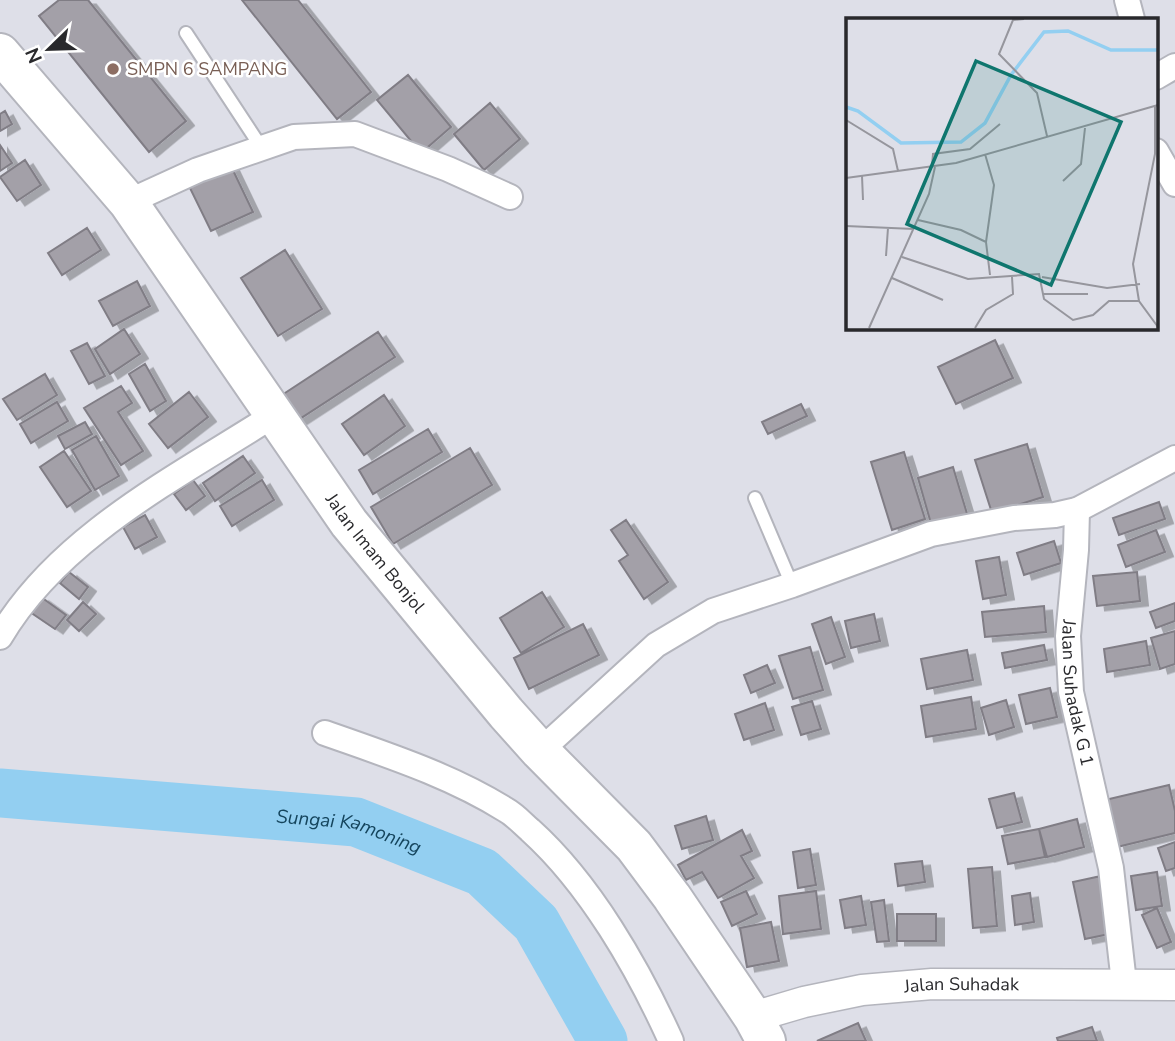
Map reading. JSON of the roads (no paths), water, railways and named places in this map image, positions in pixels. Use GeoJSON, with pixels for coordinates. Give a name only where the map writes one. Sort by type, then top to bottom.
{"type":"FeatureCollection","features":[{"type":"Feature","properties":{"kind":"main road","name":"Jalan Imam Bonjol"},"geometry":{"type":"LineString","coordinates":[[0,52],[128,202],[349,523],[541,751],[634,846],[672,897],[759,1034]]}},
{"type":"Feature","properties":{"kind":"street"},"geometry":{"type":"LineString","coordinates":[[1127,0],[1132,18]]}},
{"type":"Feature","properties":{"kind":"street"},"geometry":{"type":"LineString","coordinates":[[1158,76],[1175,66]]}},
{"type":"Feature","properties":{"kind":"street"},"geometry":{"type":"LineString","coordinates":[[128,202],[198,170],[294,137],[355,134],[448,169],[510,197]]}},
{"type":"Feature","properties":{"kind":"street"},"geometry":{"type":"LineString","coordinates":[[1158,154],[1175,184]]}},
{"type":"Feature","properties":{"kind":"street"},"geometry":{"type":"LineString","coordinates":[[0,637],[36,586],[110,520],[274,415]]}},
{"type":"Feature","properties":{"kind":"street"},"geometry":{"type":"LineString","coordinates":[[541,751],[656,645],[713,611],[931,534],[1014,518],[1055,515],[1077,510],[1175,458]]}},
{"type":"Feature","properties":{"kind":"street","name":"Jalan Suhadak G 1"},"geometry":{"type":"LineString","coordinates":[[1077,510],[1068,636],[1071,692],[1111,868],[1124,983]]}},
{"type":"Feature","properties":{"kind":"street"},"geometry":{"type":"LineString","coordinates":[[326,733],[440,775],[508,811],[555,852],[614,933],[654,1003],[671,1041]]}},
{"type":"Feature","properties":{"kind":"street","name":"Jalan Suhadak"},"geometry":{"type":"LineString","coordinates":[[759,1034],[804,1002],[863,990],[932,984],[1175,985]]}},
{"type":"Feature","properties":{"kind":"lane"},"geometry":{"type":"LineString","coordinates":[[186,33],[261,147]]}},
{"type":"Feature","properties":{"kind":"lane"},"geometry":{"type":"LineString","coordinates":[[755,498],[792,585]]}},
{"type":"Feature","properties":{"kind":"waterway","name":"Sungai Kamoning"},"geometry":{"type":"LineString","coordinates":[[0,793],[356,822],[482,872],[536,923],[603,1041]]}},
{"type":"Feature","properties":{"kind":"place","name":"SMPN 6 SAMPANG"},"geometry":{"type":"Point","coordinates":[113,69]}}]}
